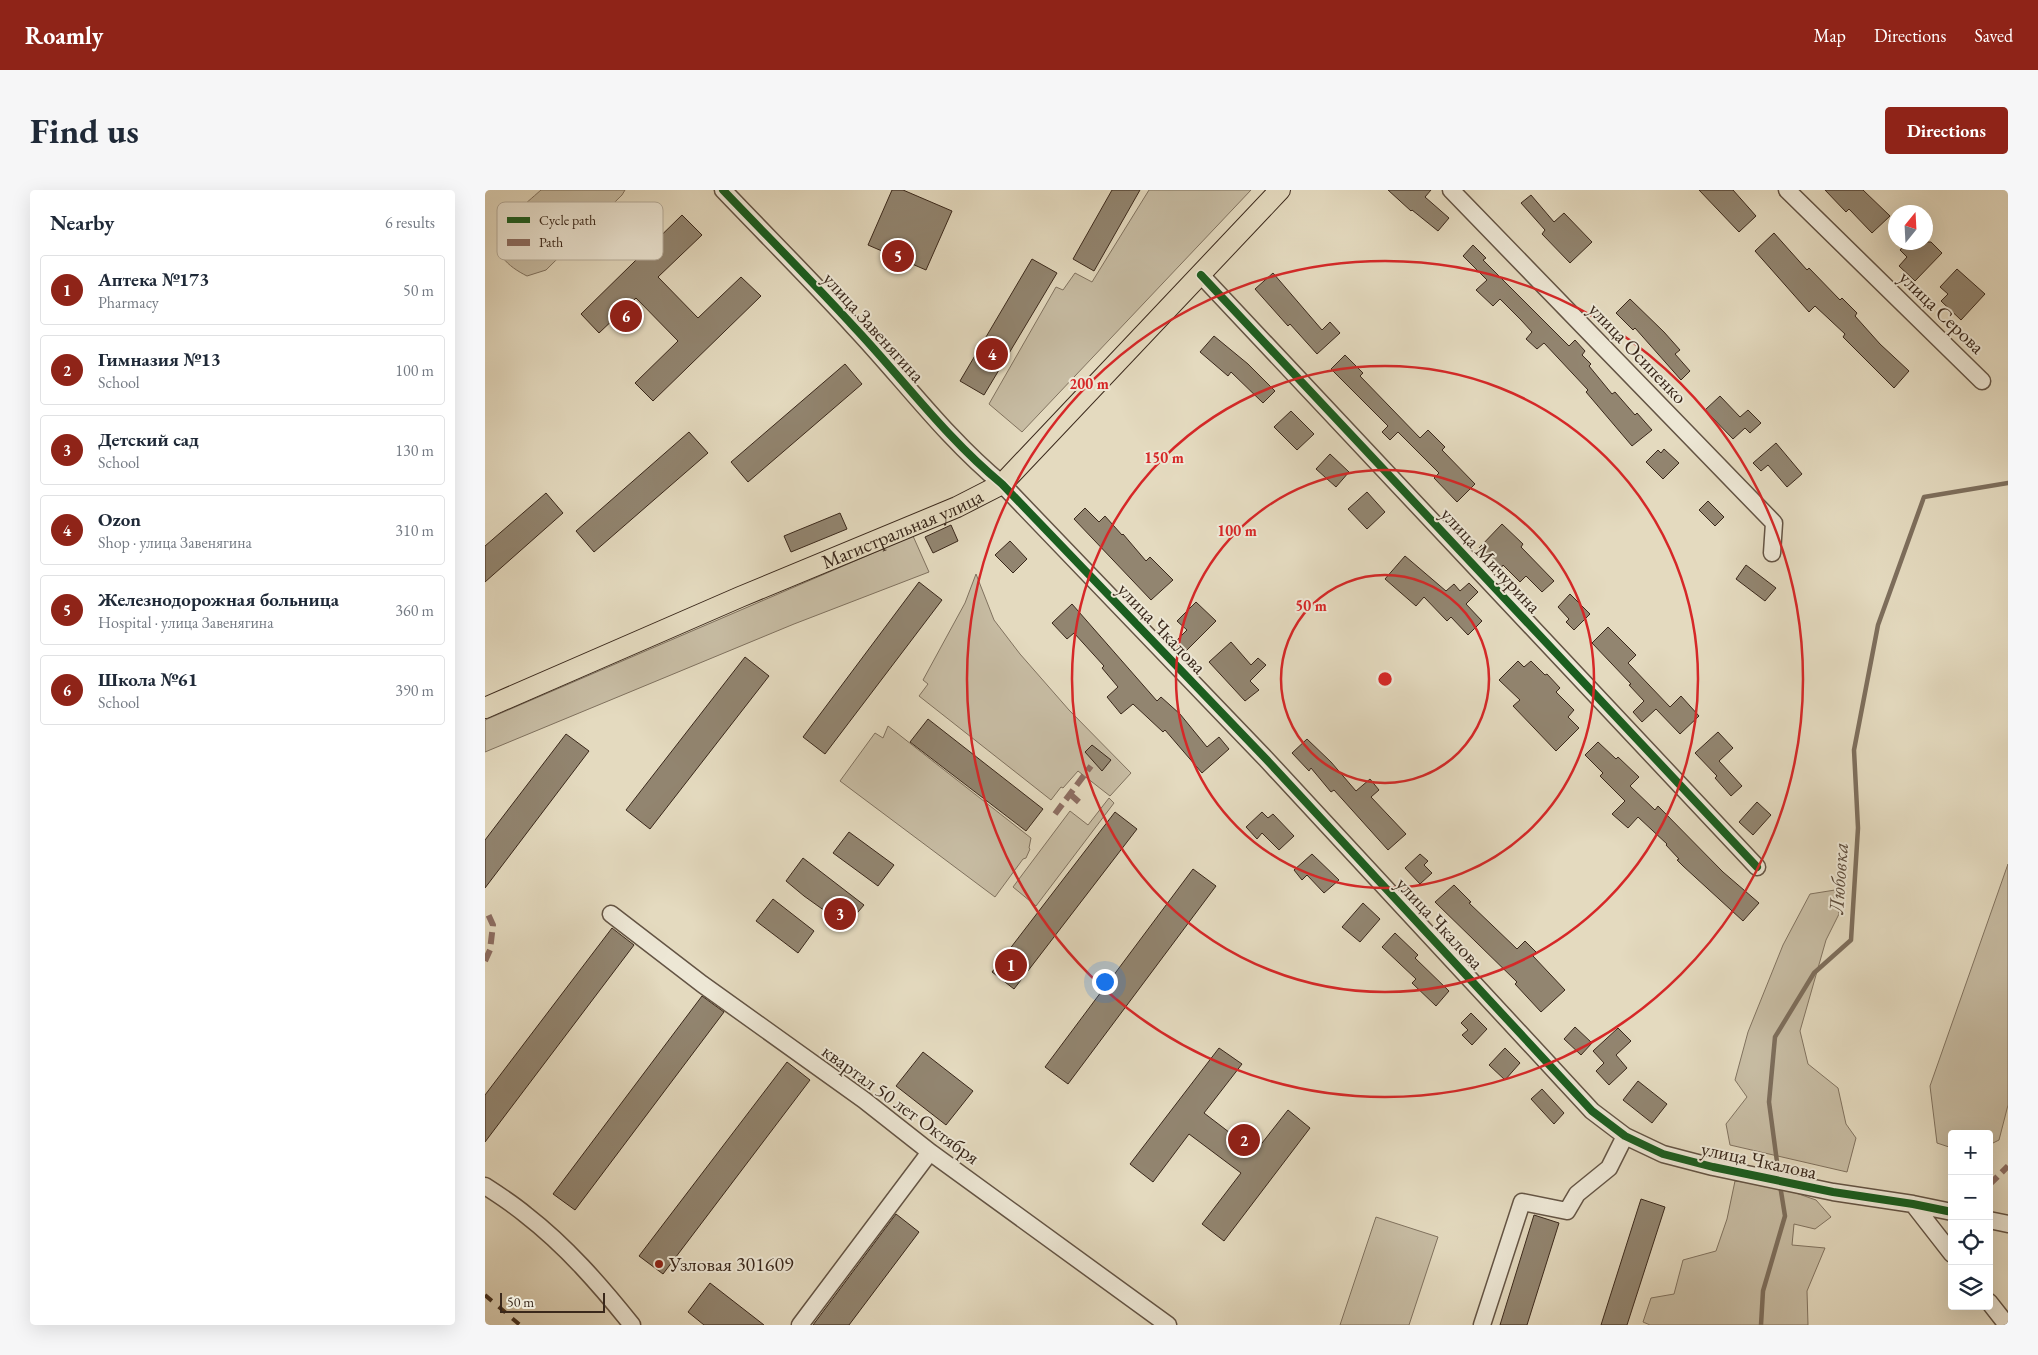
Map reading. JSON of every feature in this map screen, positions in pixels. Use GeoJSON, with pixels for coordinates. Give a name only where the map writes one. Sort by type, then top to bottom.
{"type":"FeatureCollection","features":[{"type":"Feature","properties":{"kind":"main road","name":"Магистральная улица"},"geometry":{"type":"LineString","coordinates":[[485,708],[740,597],[957,507],[1002,484],[1201,276],[1280,190]]}},
{"type":"Feature","properties":{"kind":"street","name":"улица Завенягина"},"geometry":{"type":"LineString","coordinates":[[723,190],[854,327],[920,402],[984,470],[1002,484]]}},
{"type":"Feature","properties":{"kind":"street","name":"улица Осипенко"},"geometry":{"type":"LineString","coordinates":[[1451,190],[1774,524],[1772,553]]}},
{"type":"Feature","properties":{"kind":"street","name":"улица Серова"},"geometry":{"type":"LineString","coordinates":[[1787,190],[1982,381]]}},
{"type":"Feature","properties":{"kind":"street","name":"улица Мичурина"},"geometry":{"type":"LineString","coordinates":[[1201,276],[1757,867]]}},
{"type":"Feature","properties":{"kind":"street","name":"улица Чкалова"},"geometry":{"type":"LineString","coordinates":[[1002,484],[1273,767],[1592,1111],[1625,1136],[1663,1154],[1713,1168],[1833,1192],[1948,1211]]}},
{"type":"Feature","properties":{"kind":"street","name":"квартал 50 лет Октября"},"geometry":{"type":"LineString","coordinates":[[611,914],[710,990],[864,1100],[930,1152],[1168,1325]]}},
{"type":"Feature","properties":{"kind":"street"},"geometry":{"type":"LineString","coordinates":[[1481,1325],[1522,1202],[1567,1211],[1577,1194],[1609,1168],[1625,1136]]}},
{"type":"Feature","properties":{"kind":"street"},"geometry":{"type":"LineString","coordinates":[[800,1325],[930,1152]]}},
{"type":"Feature","properties":{"kind":"street"},"geometry":{"type":"LineString","coordinates":[[485,1186],[526,1215],[577,1261],[605,1290],[632,1325]]}},
{"type":"Feature","properties":{"kind":"street"},"geometry":{"type":"LineString","coordinates":[[1913,1204],[1948,1249]]}},
{"type":"Feature","properties":{"kind":"street"},"geometry":{"type":"LineString","coordinates":[[1993,1221],[2008,1224]]}},
{"type":"Feature","properties":{"kind":"street"},"geometry":{"type":"LineString","coordinates":[[1993,1307],[2007,1325]]}},
{"type":"Feature","properties":{"kind":"shaded area"},"geometry":{"type":"Polygon","coordinates":[[[541,190],[625,190],[615,202],[528,202],[541,190]]]}},
{"type":"Feature","properties":{"kind":"shaded area"},"geometry":{"type":"Polygon","coordinates":[[[1149,190],[1251,190],[1022,432],[989,404],[1056,287],[1063,290],[1075,273],[1092,282],[1149,190]]]}},
{"type":"Feature","properties":{"kind":"shaded area"},"geometry":{"type":"Polygon","coordinates":[[[504,260],[556,260],[546,270],[527,276],[504,260]]]}},
{"type":"Feature","properties":{"kind":"shaded area"},"geometry":{"type":"Polygon","coordinates":[[[913,536],[929,572],[794,624],[485,752],[485,720],[913,536]]]}},
{"type":"Feature","properties":{"kind":"shaded area"},"geometry":{"type":"Polygon","coordinates":[[[976,574],[994,620],[1020,654],[1069,710],[1131,773],[1110,796],[1078,771],[1063,788],[1061,787],[1051,800],[919,696],[928,684],[923,680],[965,603],[976,574]]]}},
{"type":"Feature","properties":{"kind":"shaded area"},"geometry":{"type":"Polygon","coordinates":[[[888,726],[1031,838],[1030,849],[1026,858],[1023,859],[995,897],[840,781],[875,733],[883,738],[888,726]]]}},
{"type":"Feature","properties":{"kind":"shaded area"},"geometry":{"type":"Polygon","coordinates":[[[1109,798],[1114,803],[1036,906],[1013,887],[1070,811],[1088,825],[1109,798]]]}},
{"type":"Feature","properties":{"kind":"shaded area"},"geometry":{"type":"Polygon","coordinates":[[[2008,864],[2008,1105],[1999,1140],[1993,1143],[1993,1130],[1948,1130],[1948,1147],[1937,1143],[1930,1086],[2008,864]]]}},
{"type":"Feature","properties":{"kind":"shaded area"},"geometry":{"type":"Polygon","coordinates":[[[1835,890],[1839,914],[1826,940],[1800,1031],[1808,1064],[1838,1088],[1846,1124],[1856,1138],[1847,1172],[1730,1145],[1726,1124],[1747,1097],[1735,1080],[1748,1032],[1783,945],[1810,894],[1835,890]]]}},
{"type":"Feature","properties":{"kind":"shaded area"},"geometry":{"type":"Polygon","coordinates":[[[1735,1181],[1773,1185],[1816,1200],[1831,1217],[1815,1229],[1794,1224],[1792,1245],[1825,1248],[1807,1291],[1808,1325],[1650,1325],[1643,1322],[1651,1298],[1674,1294],[1683,1260],[1716,1251],[1727,1219],[1735,1181]]]}},
{"type":"Feature","properties":{"kind":"shaded area"},"geometry":{"type":"Polygon","coordinates":[[[1376,1217],[1438,1237],[1409,1325],[1340,1325],[1376,1217]]]}},
{"type":"Feature","properties":{"kind":"building"},"geometry":{"type":"Polygon","coordinates":[[[892,190],[903,190],[952,211],[926,270],[868,245],[892,190]]]}},
{"type":"Feature","properties":{"kind":"building"},"geometry":{"type":"Polygon","coordinates":[[[1112,190],[1140,190],[1094,271],[1073,259],[1112,190]]]}},
{"type":"Feature","properties":{"kind":"building"},"geometry":{"type":"Polygon","coordinates":[[[1388,190],[1431,190],[1425,197],[1449,218],[1438,231],[1411,211],[1388,190]]]}},
{"type":"Feature","properties":{"kind":"building"},"geometry":{"type":"Polygon","coordinates":[[[1699,190],[1733,190],[1756,216],[1739,232],[1699,190]]]}},
{"type":"Feature","properties":{"kind":"building"},"geometry":{"type":"Polygon","coordinates":[[[1825,190],[1863,190],[1888,214],[1888,218],[1872,233],[1849,209],[1846,212],[1825,190]]]}},
{"type":"Feature","properties":{"kind":"building"},"geometry":{"type":"Polygon","coordinates":[[[1531,195],[1554,222],[1564,213],[1592,242],[1570,263],[1542,234],[1545,230],[1521,203],[1531,195]]]}},
{"type":"Feature","properties":{"kind":"building"},"geometry":{"type":"Polygon","coordinates":[[[682,215],[702,235],[658,277],[698,318],[741,277],[761,296],[653,401],[635,383],[678,341],[636,298],[599,333],[581,314],[636,260],[663,260],[663,234],[682,215]]]}},
{"type":"Feature","properties":{"kind":"building"},"geometry":{"type":"Polygon","coordinates":[[[1774,233],[1807,270],[1809,268],[1840,300],[1842,298],[1857,313],[1855,316],[1880,344],[1909,371],[1894,388],[1843,337],[1845,334],[1815,306],[1809,312],[1755,251],[1774,233]]]}},
{"type":"Feature","properties":{"kind":"building"},"geometry":{"type":"Polygon","coordinates":[[[1933,244],[1942,253],[1915,281],[1899,266],[1907,257],[1900,250],[1933,250],[1933,244]]]}},
{"type":"Feature","properties":{"kind":"building"},"geometry":{"type":"Polygon","coordinates":[[[1473,245],[1486,258],[1483,260],[1569,346],[1575,340],[1585,351],[1582,355],[1591,364],[1589,366],[1612,394],[1615,392],[1635,415],[1637,413],[1652,430],[1632,446],[1586,392],[1588,390],[1544,343],[1537,349],[1526,339],[1532,332],[1500,299],[1493,306],[1476,290],[1487,280],[1463,256],[1473,245]]]}},
{"type":"Feature","properties":{"kind":"building"},"geometry":{"type":"Polygon","coordinates":[[[1032,259],[1057,273],[984,395],[960,381],[1032,259]]]}},
{"type":"Feature","properties":{"kind":"building"},"geometry":{"type":"Polygon","coordinates":[[[1957,269],[1985,294],[1961,320],[1941,301],[1948,294],[1940,287],[1957,269]]]}},
{"type":"Feature","properties":{"kind":"building"},"geometry":{"type":"Polygon","coordinates":[[[1273,273],[1322,330],[1330,322],[1340,333],[1317,354],[1290,324],[1288,326],[1255,289],[1273,273]]]}},
{"type":"Feature","properties":{"kind":"building"},"geometry":{"type":"Polygon","coordinates":[[[1630,299],[1680,350],[1675,354],[1690,371],[1681,380],[1635,328],[1633,330],[1616,313],[1630,299]]]}},
{"type":"Feature","properties":{"kind":"building"},"geometry":{"type":"Polygon","coordinates":[[[1214,336],[1248,364],[1275,391],[1263,403],[1231,372],[1228,376],[1200,352],[1214,336]]]}},
{"type":"Feature","properties":{"kind":"building"},"geometry":{"type":"Polygon","coordinates":[[[1345,355],[1363,373],[1360,376],[1420,438],[1428,430],[1445,447],[1442,450],[1475,484],[1457,502],[1434,478],[1439,473],[1398,432],[1390,440],[1382,432],[1388,426],[1331,369],[1345,355]]]}},
{"type":"Feature","properties":{"kind":"building"},"geometry":{"type":"Polygon","coordinates":[[[845,364],[862,384],[748,482],[731,462],[845,364]]]}},
{"type":"Feature","properties":{"kind":"building"},"geometry":{"type":"Polygon","coordinates":[[[1720,396],[1740,417],[1748,410],[1761,423],[1750,433],[1745,428],[1733,439],[1705,410],[1720,396]]]}},
{"type":"Feature","properties":{"kind":"building"},"geometry":{"type":"Polygon","coordinates":[[[1291,411],[1314,434],[1297,450],[1274,427],[1291,411]]]}},
{"type":"Feature","properties":{"kind":"building"},"geometry":{"type":"Polygon","coordinates":[[[689,432],[708,453],[594,552],[576,531],[689,432]]]}},
{"type":"Feature","properties":{"kind":"building"},"geometry":{"type":"Polygon","coordinates":[[[1776,443],[1802,474],[1787,487],[1768,465],[1761,471],[1753,463],[1776,443]]]}},
{"type":"Feature","properties":{"kind":"building"},"geometry":{"type":"Polygon","coordinates":[[[1664,449],[1679,463],[1663,479],[1646,462],[1658,450],[1661,453],[1664,449]]]}},
{"type":"Feature","properties":{"kind":"building"},"geometry":{"type":"Polygon","coordinates":[[[1330,454],[1349,472],[1336,487],[1316,469],[1330,454]]]}},
{"type":"Feature","properties":{"kind":"building"},"geometry":{"type":"Polygon","coordinates":[[[1367,492],[1385,512],[1367,529],[1348,509],[1367,492]]]}},
{"type":"Feature","properties":{"kind":"building"},"geometry":{"type":"Polygon","coordinates":[[[546,493],[563,513],[485,582],[485,546],[546,493]]]}},
{"type":"Feature","properties":{"kind":"building"},"geometry":{"type":"Polygon","coordinates":[[[1708,501],[1724,517],[1715,526],[1699,510],[1708,501]]]}},
{"type":"Feature","properties":{"kind":"building"},"geometry":{"type":"Polygon","coordinates":[[[1085,508],[1099,522],[1105,516],[1146,561],[1150,557],[1173,580],[1151,600],[1074,519],[1085,508]]]}},
{"type":"Feature","properties":{"kind":"building"},"geometry":{"type":"Polygon","coordinates":[[[840,513],[847,529],[791,552],[784,536],[840,513]]]}},
{"type":"Feature","properties":{"kind":"building"},"geometry":{"type":"Polygon","coordinates":[[[1502,524],[1523,544],[1521,547],[1554,581],[1542,592],[1526,576],[1520,582],[1503,565],[1501,568],[1479,548],[1502,524]]]}},
{"type":"Feature","properties":{"kind":"building"},"geometry":{"type":"Polygon","coordinates":[[[951,525],[958,541],[933,553],[925,537],[951,525]]]}},
{"type":"Feature","properties":{"kind":"building"},"geometry":{"type":"Polygon","coordinates":[[[1010,541],[1027,559],[1013,573],[995,555],[1010,541]]]}},
{"type":"Feature","properties":{"kind":"building"},"geometry":{"type":"Polygon","coordinates":[[[1405,556],[1446,591],[1454,584],[1460,591],[1469,583],[1478,592],[1466,604],[1482,621],[1468,635],[1451,617],[1447,621],[1424,597],[1416,606],[1385,579],[1405,556]]]}},
{"type":"Feature","properties":{"kind":"building"},"geometry":{"type":"Polygon","coordinates":[[[1746,565],[1776,588],[1765,601],[1736,579],[1746,565]]]}},
{"type":"Feature","properties":{"kind":"building"},"geometry":{"type":"Polygon","coordinates":[[[919,582],[942,600],[825,754],[803,737],[919,582]]]}},
{"type":"Feature","properties":{"kind":"building"},"geometry":{"type":"Polygon","coordinates":[[[1570,594],[1590,614],[1574,630],[1566,622],[1569,619],[1558,607],[1570,594]]]}},
{"type":"Feature","properties":{"kind":"building"},"geometry":{"type":"Polygon","coordinates":[[[1196,602],[1216,621],[1186,651],[1176,641],[1187,630],[1177,621],[1196,602]]]}},
{"type":"Feature","properties":{"kind":"building"},"geometry":{"type":"Polygon","coordinates":[[[1072,604],[1157,701],[1161,697],[1180,714],[1207,747],[1219,737],[1229,749],[1202,773],[1165,730],[1163,732],[1133,704],[1121,714],[1107,697],[1118,687],[1102,668],[1104,666],[1074,633],[1067,639],[1052,623],[1072,604]]]}},
{"type":"Feature","properties":{"kind":"building"},"geometry":{"type":"Polygon","coordinates":[[[1608,627],[1636,655],[1628,663],[1670,707],[1681,696],[1699,716],[1680,734],[1656,709],[1642,722],[1633,712],[1644,701],[1629,685],[1631,684],[1592,643],[1608,627]]]}},
{"type":"Feature","properties":{"kind":"building"},"geometry":{"type":"Polygon","coordinates":[[[1231,642],[1251,665],[1258,658],[1266,665],[1250,681],[1259,690],[1245,701],[1209,662],[1231,642]]]}},
{"type":"Feature","properties":{"kind":"building"},"geometry":{"type":"Polygon","coordinates":[[[745,657],[769,676],[650,829],[626,810],[745,657]]]}},
{"type":"Feature","properties":{"kind":"building"},"geometry":{"type":"Polygon","coordinates":[[[1518,661],[1524,667],[1531,661],[1545,675],[1547,674],[1560,688],[1556,692],[1574,710],[1568,717],[1579,728],[1556,751],[1513,706],[1520,700],[1499,680],[1518,661]]]}},
{"type":"Feature","properties":{"kind":"building"},"geometry":{"type":"Polygon","coordinates":[[[928,719],[1043,809],[1026,831],[910,742],[928,719]]]}},
{"type":"Feature","properties":{"kind":"building"},"geometry":{"type":"Polygon","coordinates":[[[1718,732],[1733,748],[1719,761],[1742,786],[1731,796],[1715,778],[1717,776],[1695,753],[1718,732]]]}},
{"type":"Feature","properties":{"kind":"building"},"geometry":{"type":"Polygon","coordinates":[[[566,734],[589,751],[485,888],[485,840],[566,734]]]}},
{"type":"Feature","properties":{"kind":"building"},"geometry":{"type":"Polygon","coordinates":[[[1307,739],[1331,762],[1356,791],[1370,779],[1379,790],[1371,797],[1406,834],[1388,850],[1334,790],[1331,792],[1311,768],[1309,771],[1292,753],[1307,739]]]}},
{"type":"Feature","properties":{"kind":"building"},"geometry":{"type":"Polygon","coordinates":[[[1598,742],[1616,759],[1618,757],[1639,777],[1630,786],[1655,810],[1658,806],[1723,872],[1759,903],[1743,921],[1683,866],[1667,844],[1638,817],[1628,828],[1612,814],[1625,801],[1600,776],[1603,773],[1585,755],[1598,742]]]}},
{"type":"Feature","properties":{"kind":"building"},"geometry":{"type":"Polygon","coordinates":[[[1092,745],[1111,760],[1102,771],[1085,752],[1092,745]]]}},
{"type":"Feature","properties":{"kind":"building"},"geometry":{"type":"Polygon","coordinates":[[[1757,802],[1771,815],[1753,835],[1739,822],[1757,802]]]}},
{"type":"Feature","properties":{"kind":"building"},"geometry":{"type":"Polygon","coordinates":[[[1115,812],[1137,829],[1014,989],[992,972],[1115,812]]]}},
{"type":"Feature","properties":{"kind":"building"},"geometry":{"type":"Polygon","coordinates":[[[1262,812],[1268,818],[1273,814],[1294,836],[1279,850],[1262,833],[1257,839],[1246,827],[1262,812]]]}},
{"type":"Feature","properties":{"kind":"building"},"geometry":{"type":"Polygon","coordinates":[[[849,832],[894,865],[878,886],[833,853],[849,832]]]}},
{"type":"Feature","properties":{"kind":"building"},"geometry":{"type":"Polygon","coordinates":[[[1312,854],[1339,880],[1324,893],[1307,875],[1302,880],[1294,870],[1312,854]]]}},
{"type":"Feature","properties":{"kind":"building"},"geometry":{"type":"Polygon","coordinates":[[[1420,854],[1428,861],[1424,865],[1432,873],[1420,884],[1405,868],[1420,854]]]}},
{"type":"Feature","properties":{"kind":"building"},"geometry":{"type":"Polygon","coordinates":[[[803,858],[864,905],[846,926],[786,881],[803,858]]]}},
{"type":"Feature","properties":{"kind":"building"},"geometry":{"type":"Polygon","coordinates":[[[1193,869],[1216,886],[1068,1084],[1045,1067],[1193,869]]]}},
{"type":"Feature","properties":{"kind":"building"},"geometry":{"type":"Polygon","coordinates":[[[1454,885],[1471,902],[1469,903],[1517,949],[1525,941],[1536,952],[1533,956],[1565,990],[1541,1012],[1515,984],[1517,982],[1435,902],[1454,885]]]}},
{"type":"Feature","properties":{"kind":"building"},"geometry":{"type":"Polygon","coordinates":[[[773,899],[814,931],[798,953],[756,921],[773,899]]]}},
{"type":"Feature","properties":{"kind":"building"},"geometry":{"type":"Polygon","coordinates":[[[1363,903],[1380,919],[1360,942],[1342,927],[1363,903]]]}},
{"type":"Feature","properties":{"kind":"building"},"geometry":{"type":"Polygon","coordinates":[[[612,928],[634,945],[485,1142],[485,1095],[612,928]]]}},
{"type":"Feature","properties":{"kind":"building"},"geometry":{"type":"Polygon","coordinates":[[[1395,933],[1418,955],[1415,958],[1449,991],[1436,1006],[1412,983],[1416,979],[1382,947],[1395,933]]]}},
{"type":"Feature","properties":{"kind":"building"},"geometry":{"type":"Polygon","coordinates":[[[702,996],[724,1012],[575,1210],[553,1194],[702,996]]]}},
{"type":"Feature","properties":{"kind":"building"},"geometry":{"type":"Polygon","coordinates":[[[1471,1013],[1487,1029],[1472,1045],[1462,1035],[1468,1030],[1461,1023],[1471,1013]]]}},
{"type":"Feature","properties":{"kind":"building"},"geometry":{"type":"Polygon","coordinates":[[[1575,1027],[1592,1043],[1581,1055],[1564,1039],[1575,1027]]]}},
{"type":"Feature","properties":{"kind":"building"},"geometry":{"type":"Polygon","coordinates":[[[1618,1028],[1631,1041],[1616,1055],[1627,1068],[1609,1085],[1596,1071],[1604,1063],[1593,1051],[1618,1028]]]}},
{"type":"Feature","properties":{"kind":"building"},"geometry":{"type":"Polygon","coordinates":[[[1219,1048],[1242,1064],[1204,1113],[1255,1152],[1288,1110],[1310,1128],[1224,1241],[1202,1224],[1241,1173],[1189,1134],[1153,1182],[1130,1164],[1219,1048]]]}},
{"type":"Feature","properties":{"kind":"building"},"geometry":{"type":"Polygon","coordinates":[[[1505,1048],[1520,1063],[1505,1080],[1489,1065],[1505,1048]]]}},
{"type":"Feature","properties":{"kind":"building"},"geometry":{"type":"Polygon","coordinates":[[[923,1052],[973,1091],[946,1125],[896,1086],[923,1052]]]}},
{"type":"Feature","properties":{"kind":"building"},"geometry":{"type":"Polygon","coordinates":[[[787,1062],[810,1080],[663,1274],[639,1256],[787,1062]]]}},
{"type":"Feature","properties":{"kind":"building"},"geometry":{"type":"Polygon","coordinates":[[[1638,1081],[1667,1104],[1652,1123],[1623,1100],[1638,1081]]]}},
{"type":"Feature","properties":{"kind":"building"},"geometry":{"type":"Polygon","coordinates":[[[1542,1089],[1564,1113],[1554,1124],[1531,1099],[1542,1089]]]}},
{"type":"Feature","properties":{"kind":"building"},"geometry":{"type":"Polygon","coordinates":[[[1641,1199],[1665,1207],[1627,1325],[1601,1325],[1641,1199]]]}},
{"type":"Feature","properties":{"kind":"building"},"geometry":{"type":"Polygon","coordinates":[[[896,1214],[919,1232],[849,1325],[813,1325],[896,1214]]]}},
{"type":"Feature","properties":{"kind":"building"},"geometry":{"type":"Polygon","coordinates":[[[1534,1215],[1559,1223],[1527,1325],[1500,1325],[1534,1215]]]}},
{"type":"Feature","properties":{"kind":"building"},"geometry":{"type":"Polygon","coordinates":[[[710,1283],[764,1325],[704,1325],[688,1312],[710,1283]]]}},
{"type":"Feature","properties":{"kind":"waterway","name":"Любовка"},"geometry":{"type":"LineString","coordinates":[[1779,1177],[1769,1102],[1775,1037],[1814,973],[1851,940],[1858,828],[1854,750],[1878,625],[1924,497],[2008,483]]}},
{"type":"Feature","properties":{"kind":"waterway","name":"Любовка"},"geometry":{"type":"LineString","coordinates":[[1761,1325],[1763,1291],[1785,1216],[1780,1185]]}},
{"type":"Feature","properties":{"kind":"railway"},"geometry":{"type":"LineString","coordinates":[[485,1295],[520,1325]]}},
{"type":"Feature","properties":{"kind":"marked path"},"geometry":{"type":"LineString","coordinates":[[1055,814],[1091,766]]}},
{"type":"Feature","properties":{"kind":"marked path"},"geometry":{"type":"LineString","coordinates":[[1070,794],[1080,803]]}},
{"type":"Feature","properties":{"kind":"marked path"},"geometry":{"type":"LineString","coordinates":[[485,961],[490,950],[493,925],[488,914]]}},
{"type":"Feature","properties":{"kind":"marked path"},"geometry":{"type":"LineString","coordinates":[[1993,1181],[2008,1166]]}},
{"type":"Feature","properties":{"kind":"cycle path"},"geometry":{"type":"LineString","coordinates":[[723,190],[838,309],[943,428],[1002,484],[1266,759],[1592,1111],[1625,1136],[1663,1154],[1713,1167],[1833,1192],[1948,1211]]}},
{"type":"Feature","properties":{"kind":"cycle path"},"geometry":{"type":"LineString","coordinates":[[1201,275],[1757,867]]}},
{"type":"Feature","properties":{"kind":"place","name":"Железнодорожная больница"},"geometry":{"type":"Point","coordinates":[898,256]}},
{"type":"Feature","properties":{"kind":"place","name":"Школа №61"},"geometry":{"type":"Point","coordinates":[626,316]}},
{"type":"Feature","properties":{"kind":"place","name":"Ozon"},"geometry":{"type":"Point","coordinates":[992,354]}},
{"type":"Feature","properties":{"kind":"place","name":"Детский сад"},"geometry":{"type":"Point","coordinates":[840,914]}},
{"type":"Feature","properties":{"kind":"place","name":"Аптека №173"},"geometry":{"type":"Point","coordinates":[1011,965]}},
{"type":"Feature","properties":{"kind":"place","name":"Гимназия №13"},"geometry":{"type":"Point","coordinates":[1244,1140]}},
{"type":"Feature","properties":{"kind":"place","name":"Узловая 301609"},"geometry":{"type":"Point","coordinates":[659,1264]}}]}
